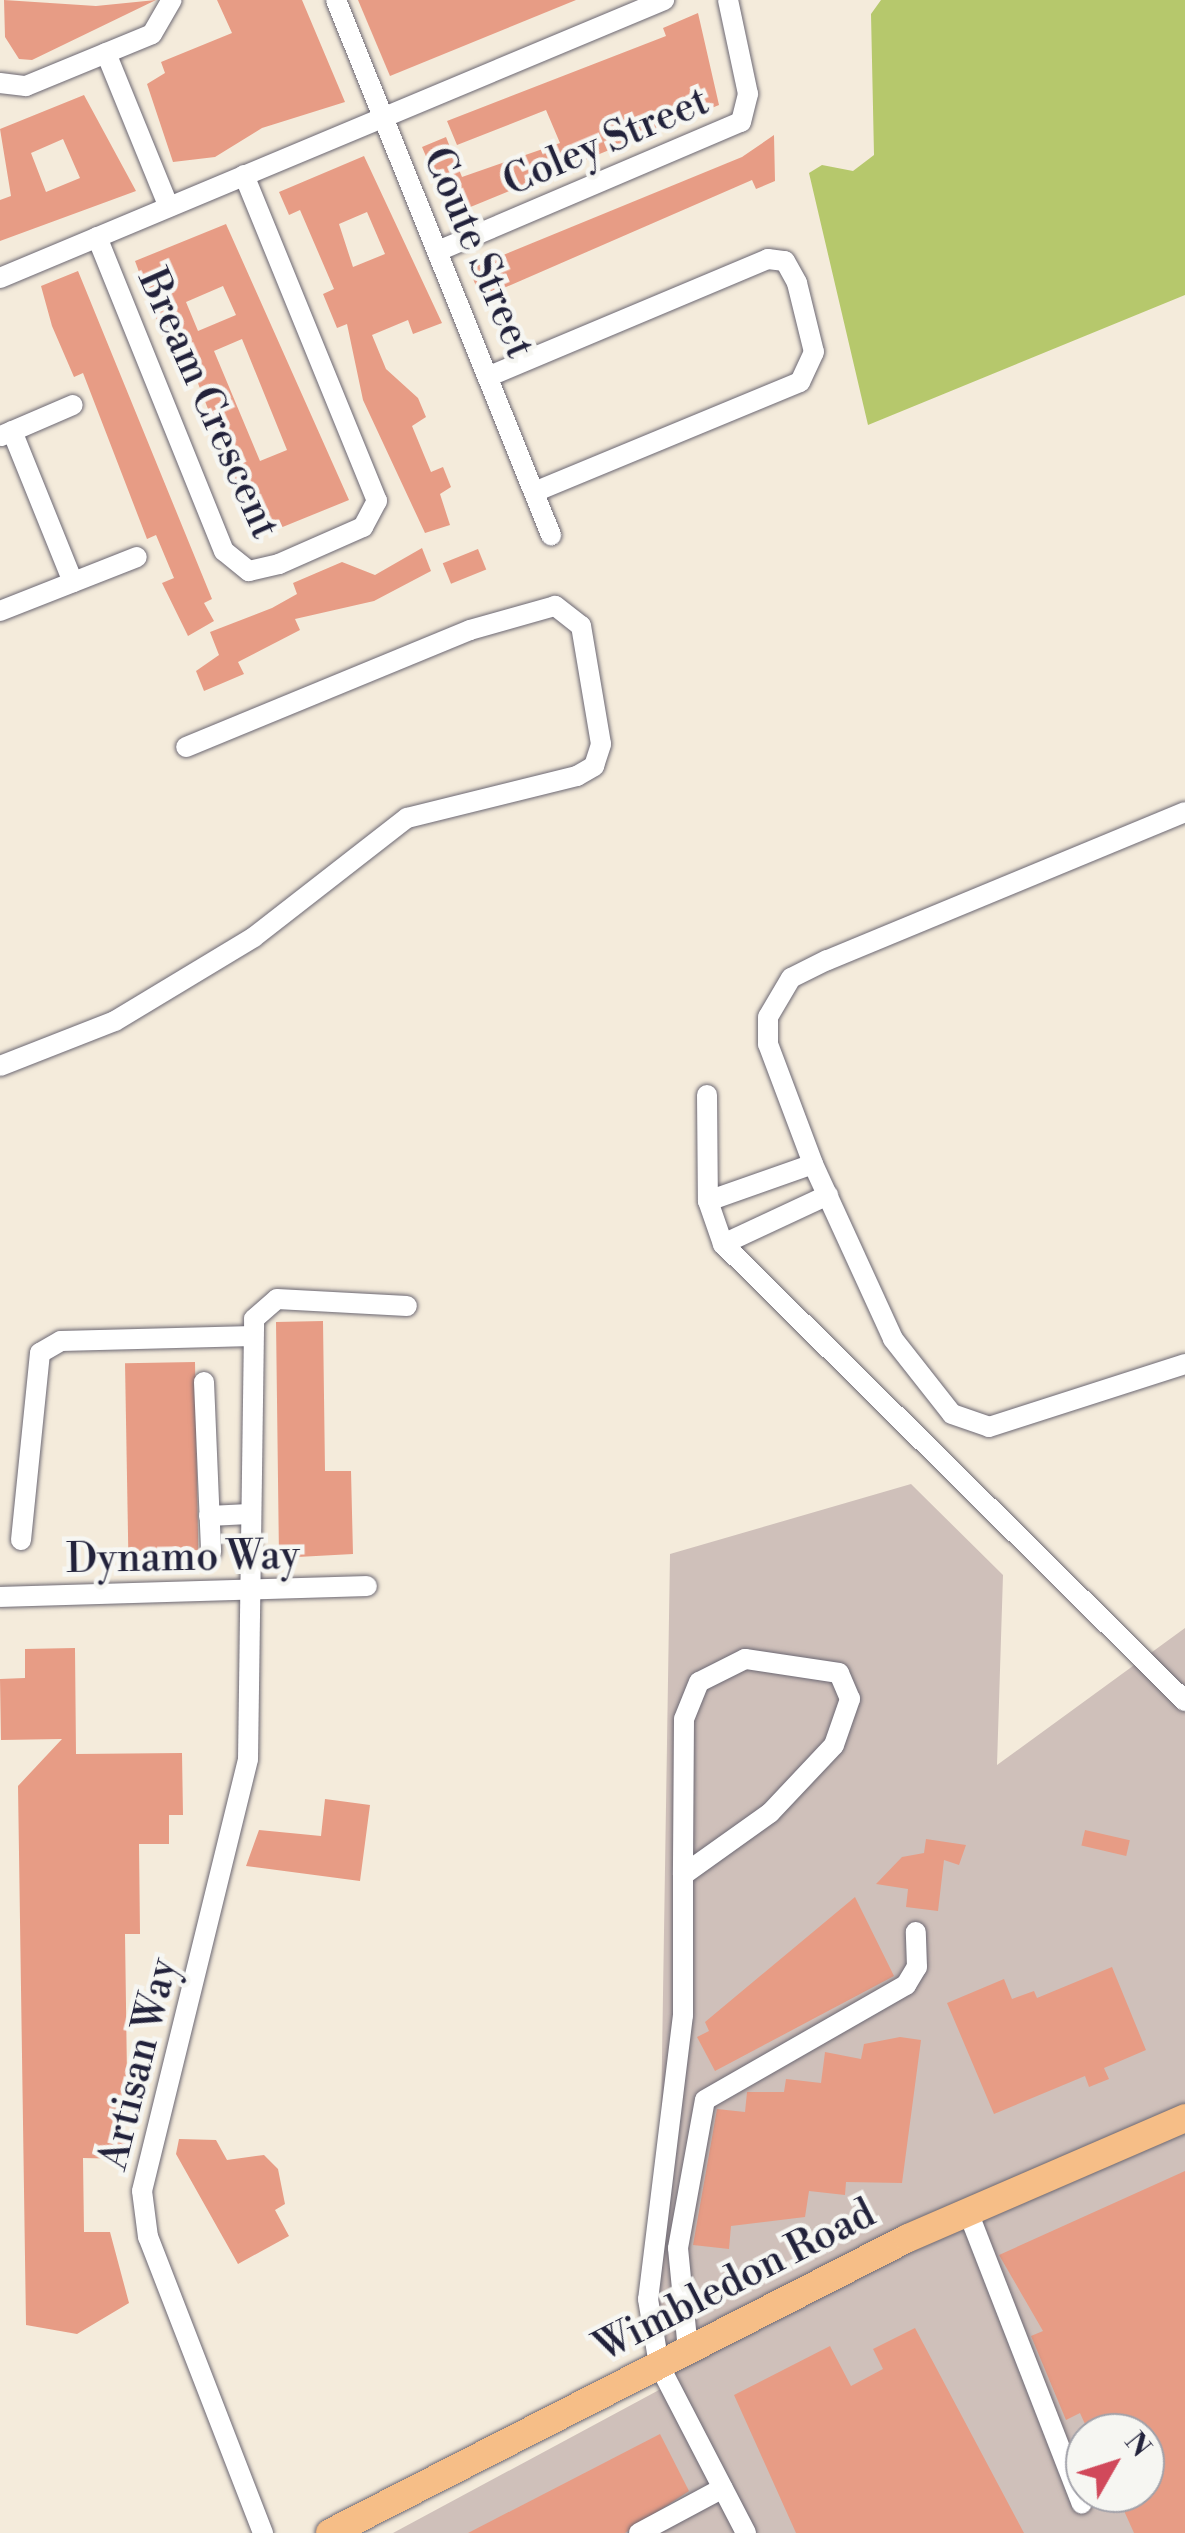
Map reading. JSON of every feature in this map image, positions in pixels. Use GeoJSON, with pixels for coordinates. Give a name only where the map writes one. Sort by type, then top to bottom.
{"type":"FeatureCollection","features":[{"type":"Feature","properties":{"kind":"main road","name":"Wimbledon Road"},"geometry":{"type":"LineString","coordinates":[[330,2533],[968,2212],[1185,2118]]}},
{"type":"Feature","properties":{"kind":"street"},"geometry":{"type":"LineString","coordinates":[[0,83],[26,86],[162,28],[172,0]]}},
{"type":"Feature","properties":{"kind":"street","name":"Coute Street"},"geometry":{"type":"LineString","coordinates":[[336,0],[492,375],[550,534]]}},
{"type":"Feature","properties":{"kind":"street"},"geometry":{"type":"LineString","coordinates":[[0,278],[664,0]]}},
{"type":"Feature","properties":{"kind":"street","name":"Coley Street"},"geometry":{"type":"LineString","coordinates":[[438,251],[740,122],[748,94],[728,0]]}},
{"type":"Feature","properties":{"kind":"street"},"geometry":{"type":"LineString","coordinates":[[106,53],[169,207]]}},
{"type":"Feature","properties":{"kind":"street","name":"Bream Crescent"},"geometry":{"type":"LineString","coordinates":[[97,237],[224,551],[249,570],[278,564],[362,526],[377,501],[244,176]]}},
{"type":"Feature","properties":{"kind":"street"},"geometry":{"type":"LineString","coordinates":[[492,375],[768,259],[785,261],[797,283],[814,352],[800,382],[536,492]]}},
{"type":"Feature","properties":{"kind":"street"},"geometry":{"type":"LineString","coordinates":[[72,406],[6,433],[73,582]]}},
{"type":"Feature","properties":{"kind":"street"},"geometry":{"type":"LineString","coordinates":[[0,610],[137,557]]}},
{"type":"Feature","properties":{"kind":"street"},"geometry":{"type":"LineString","coordinates":[[0,1066],[115,1021],[254,937],[407,818],[577,776],[598,761],[601,744],[582,626],[555,606],[470,630],[186,746]]}},
{"type":"Feature","properties":{"kind":"street"},"geometry":{"type":"LineString","coordinates":[[1185,812],[791,978],[776,993],[768,1044],[813,1164],[893,1339],[952,1414],[988,1426],[1185,1364]]}},
{"type":"Feature","properties":{"kind":"street"},"geometry":{"type":"LineString","coordinates":[[707,1095],[708,1201],[724,1244],[1185,1702]]}},
{"type":"Feature","properties":{"kind":"street"},"geometry":{"type":"LineString","coordinates":[[708,1201],[813,1164]]}},
{"type":"Feature","properties":{"kind":"street"},"geometry":{"type":"LineString","coordinates":[[724,1244],[828,1195]]}},
{"type":"Feature","properties":{"kind":"street"},"geometry":{"type":"LineString","coordinates":[[20,1540],[40,1352],[62,1341],[253,1336],[256,1313],[277,1299],[407,1306]]}},
{"type":"Feature","properties":{"kind":"street","name":"Artisan Way"},"geometry":{"type":"LineString","coordinates":[[253,1336],[248,1759],[142,2207],[262,2533]]}},
{"type":"Feature","properties":{"kind":"street"},"geometry":{"type":"LineString","coordinates":[[204,1382],[211,1552]]}},
{"type":"Feature","properties":{"kind":"street"},"geometry":{"type":"LineString","coordinates":[[210,1516],[249,1514]]}},
{"type":"Feature","properties":{"kind":"street","name":"Dynamo Way"},"geometry":{"type":"LineString","coordinates":[[0,1597],[247,1594],[368,1586]]}},
{"type":"Feature","properties":{"kind":"street"},"geometry":{"type":"LineString","coordinates":[[683,1875],[770,1813],[834,1745],[850,1699],[838,1673],[770,1656],[693,1688],[683,1875],[683,2015],[648,2300],[659,2365],[746,2533]]}},
{"type":"Feature","properties":{"kind":"street"},"geometry":{"type":"LineString","coordinates":[[688,2350],[678,2248],[705,2100],[906,1985],[917,1967],[916,1932]]}},
{"type":"Feature","properties":{"kind":"street"},"geometry":{"type":"LineString","coordinates":[[968,2212],[1065,2460]]}},
{"type":"Feature","properties":{"kind":"street"},"geometry":{"type":"LineString","coordinates":[[639,2533],[723,2488]]}},
{"type":"Feature","properties":{"kind":"shaded area"},"geometry":{"type":"Polygon","coordinates":[[[911,1484],[1003,1575],[997,1765],[1185,1628],[1185,2533],[393,2533],[672,2383],[658,2309],[670,1554],[911,1484]]]}},
{"type":"Feature","properties":{"kind":"green space"},"geometry":{"type":"Polygon","coordinates":[[[881,0],[1185,0],[1185,295],[868,425],[809,173],[822,165],[853,171],[874,155],[871,14],[881,0]]]}},
{"type":"Feature","properties":{"kind":"building"},"geometry":{"type":"Polygon","coordinates":[[[4,0],[96,6],[156,0],[32,60],[19,59],[5,37],[4,0]]]}},
{"type":"Feature","properties":{"kind":"building"},"geometry":{"type":"Polygon","coordinates":[[[217,0],[302,0],[345,102],[262,128],[215,157],[173,162],[147,84],[165,73],[161,62],[232,33],[217,0]]]}},
{"type":"Feature","properties":{"kind":"building"},"geometry":{"type":"Polygon","coordinates":[[[358,0],[576,0],[390,76],[358,0]]]}},
{"type":"Feature","properties":{"kind":"building"},"geometry":{"type":"Polygon","coordinates":[[[698,13],[719,105],[451,215],[422,147],[446,137],[462,177],[560,143],[546,110],[457,145],[447,121],[666,36],[663,28],[698,13]]]}},
{"type":"Feature","properties":{"kind":"building"},"geometry":{"type":"Polygon","coordinates":[[[84,95],[136,191],[0,241],[0,200],[11,196],[0,129],[84,95]],[[63,139],[31,153],[46,192],[80,178],[63,139]]]}},
{"type":"Feature","properties":{"kind":"building"},"geometry":{"type":"Polygon","coordinates":[[[774,135],[775,181],[756,189],[752,180],[481,298],[469,269],[742,157],[774,135]]]}},
{"type":"Feature","properties":{"kind":"building"},"geometry":{"type":"Polygon","coordinates":[[[364,156],[442,323],[413,334],[408,320],[372,335],[386,369],[418,398],[426,417],[412,426],[431,472],[443,467],[451,487],[440,494],[450,525],[425,533],[363,400],[347,324],[337,328],[323,294],[334,289],[300,210],[289,215],[279,192],[364,156]],[[367,212],[339,224],[353,267],[385,254],[367,212]]]}},
{"type":"Feature","properties":{"kind":"building"},"geometry":{"type":"Polygon","coordinates":[[[226,224],[349,500],[258,537],[185,350],[170,356],[135,261],[226,224]],[[223,286],[186,302],[198,331],[236,315],[223,286]],[[242,339],[214,351],[260,461],[287,450],[242,339]]]}},
{"type":"Feature","properties":{"kind":"building"},"geometry":{"type":"Polygon","coordinates":[[[78,271],[212,599],[204,603],[214,621],[188,636],[162,583],[174,578],[156,535],[147,539],[83,373],[74,377],[52,326],[41,286],[78,271]]]}},
{"type":"Feature","properties":{"kind":"building"},"geometry":{"type":"Polygon","coordinates":[[[422,548],[431,571],[374,601],[295,619],[300,630],[238,662],[244,674],[204,691],[196,671],[219,655],[210,632],[272,608],[297,594],[293,583],[342,562],[375,575],[422,548]]]}},
{"type":"Feature","properties":{"kind":"building"},"geometry":{"type":"Polygon","coordinates":[[[478,549],[486,569],[451,584],[443,563],[478,549]]]}},
{"type":"Feature","properties":{"kind":"building"},"geometry":{"type":"Polygon","coordinates":[[[323,1321],[325,1471],[351,1471],[353,1554],[279,1558],[276,1322],[323,1321]]]}},
{"type":"Feature","properties":{"kind":"building"},"geometry":{"type":"Polygon","coordinates":[[[195,1362],[198,1550],[128,1551],[125,1363],[195,1362]]]}},
{"type":"Feature","properties":{"kind":"building"},"geometry":{"type":"Polygon","coordinates":[[[75,1648],[76,1754],[182,1753],[183,1815],[169,1815],[169,1844],[139,1844],[140,1934],[125,1934],[127,2076],[114,2127],[135,2133],[128,2159],[83,2158],[84,2232],[110,2232],[129,2303],[77,2334],[26,2325],[18,1786],[62,1739],[1,1740],[0,1679],[25,1678],[25,1649],[75,1648]]]}},
{"type":"Feature","properties":{"kind":"building"},"geometry":{"type":"Polygon","coordinates":[[[325,1799],[370,1805],[360,1881],[246,1866],[259,1830],[321,1836],[325,1799]]]}},
{"type":"Feature","properties":{"kind":"building"},"geometry":{"type":"Polygon","coordinates":[[[1085,1830],[1130,1840],[1126,1856],[1081,1846],[1085,1830]]]}},
{"type":"Feature","properties":{"kind":"building"},"geometry":{"type":"Polygon","coordinates":[[[926,1839],[966,1845],[959,1865],[944,1860],[938,1911],[906,1907],[908,1889],[876,1884],[902,1857],[924,1853],[926,1839]]]}},
{"type":"Feature","properties":{"kind":"building"},"geometry":{"type":"Polygon","coordinates":[[[855,1897],[894,1976],[715,2071],[697,2037],[709,2031],[705,2022],[855,1897]]]}},
{"type":"Feature","properties":{"kind":"building"},"geometry":{"type":"Polygon","coordinates":[[[1112,1967],[1146,2050],[1104,2068],[1109,2079],[1089,2087],[1085,2076],[994,2114],[947,2003],[1004,1979],[1012,1999],[1034,1991],[1037,1998],[1112,1967]]]}},
{"type":"Feature","properties":{"kind":"building"},"geometry":{"type":"Polygon","coordinates":[[[900,2037],[921,2040],[902,2183],[846,2182],[845,2195],[809,2191],[805,2217],[731,2226],[729,2249],[693,2245],[717,2109],[745,2112],[747,2092],[784,2092],[786,2079],[821,2083],[825,2052],[861,2059],[864,2044],[900,2037]]]}},
{"type":"Feature","properties":{"kind":"building"},"geometry":{"type":"Polygon","coordinates":[[[179,2139],[216,2140],[227,2160],[264,2155],[278,2169],[285,2204],[275,2210],[289,2236],[238,2264],[176,2154],[179,2139]]]}},
{"type":"Feature","properties":{"kind":"building"},"geometry":{"type":"Polygon","coordinates":[[[1185,2171],[1185,2533],[1134,2533],[1125,2513],[1165,2513],[1165,2413],[1065,2413],[1065,2418],[1031,2336],[1043,2331],[999,2255],[1185,2171]]]}},
{"type":"Feature","properties":{"kind":"building"},"geometry":{"type":"Polygon","coordinates":[[[915,2328],[1024,2533],[796,2533],[734,2395],[830,2346],[851,2386],[883,2369],[873,2349],[915,2328]]]}},
{"type":"Feature","properties":{"kind":"building"},"geometry":{"type":"Polygon","coordinates":[[[660,2434],[689,2491],[625,2533],[468,2533],[660,2434]]]}}]}
